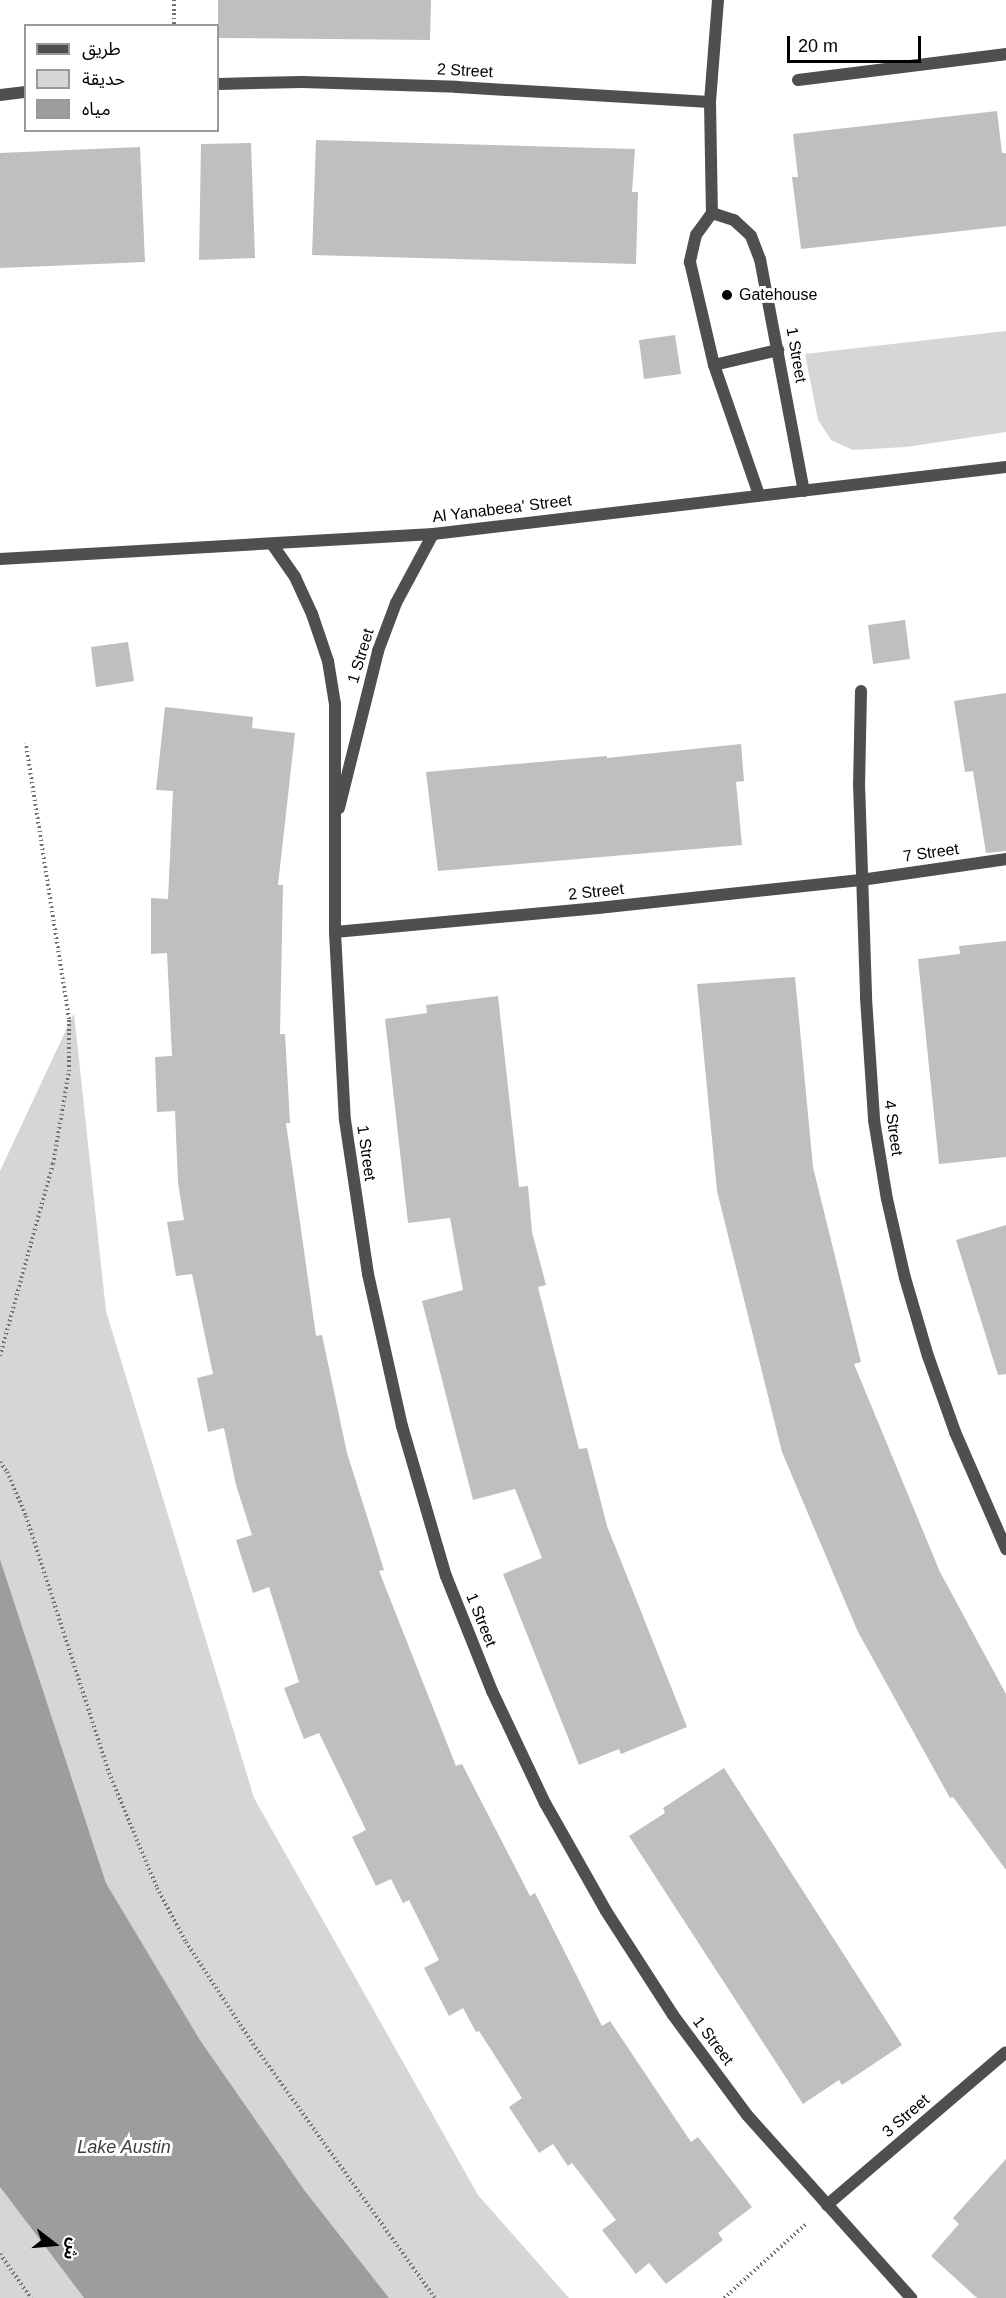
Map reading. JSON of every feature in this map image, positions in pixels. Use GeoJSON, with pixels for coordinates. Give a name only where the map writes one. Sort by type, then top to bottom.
{"type":"FeatureCollection","features":[{"type":"Feature","properties":{"kind":"street"},"geometry":{"type":"LineString","coordinates":[[718,0],[710,102],[712,213],[696,235],[690,262],[691,276],[714,365],[759,495]]}},
{"type":"Feature","properties":{"kind":"street"},"geometry":{"type":"LineString","coordinates":[[798,80],[1006,54]]}},
{"type":"Feature","properties":{"kind":"street","name":"2 Street"},"geometry":{"type":"LineString","coordinates":[[219,84],[302,82],[457,87],[710,102]]}},
{"type":"Feature","properties":{"kind":"street"},"geometry":{"type":"LineString","coordinates":[[0,95],[24,92]]}},
{"type":"Feature","properties":{"kind":"street","name":"1 Street"},"geometry":{"type":"LineString","coordinates":[[712,213],[734,220],[751,236],[766,284],[804,491]]}},
{"type":"Feature","properties":{"kind":"street"},"geometry":{"type":"LineString","coordinates":[[714,365],[778,350]]}},
{"type":"Feature","properties":{"kind":"street","name":"Al Yanabeea' Street"},"geometry":{"type":"LineString","coordinates":[[0,559],[433,534],[1006,467]]}},
{"type":"Feature","properties":{"kind":"street","name":"1 Street"},"geometry":{"type":"LineString","coordinates":[[334,830],[378,651],[396,603],[433,534]]}},
{"type":"Feature","properties":{"kind":"street","name":"1 Street"},"geometry":{"type":"LineString","coordinates":[[272,544],[294,577],[312,614],[327,661],[334,704],[335,932],[345,1120],[368,1274],[402,1426],[446,1576],[492,1691],[545,1803],[606,1911],[673,2015],[747,2115],[912,2298]]}},
{"type":"Feature","properties":{"kind":"street","name":"4 Street"},"geometry":{"type":"LineString","coordinates":[[861,691],[861,880],[874,1120],[887,1199],[905,1278],[928,1356],[955,1432],[1006,1549]]}},
{"type":"Feature","properties":{"kind":"street","name":"7 Street"},"geometry":{"type":"LineString","coordinates":[[861,880],[1006,859]]}},
{"type":"Feature","properties":{"kind":"street","name":"2 Street"},"geometry":{"type":"LineString","coordinates":[[335,932],[598,908],[861,880]]}},
{"type":"Feature","properties":{"kind":"street","name":"3 Street"},"geometry":{"type":"LineString","coordinates":[[827,2205],[1006,2052]]}},
{"type":"Feature","properties":{"kind":"path"},"geometry":{"type":"LineString","coordinates":[[174,0],[174,24]]}},
{"type":"Feature","properties":{"kind":"path"},"geometry":{"type":"LineString","coordinates":[[0,1356],[53,1164],[69,1071],[69,1019],[26,743]]}},
{"type":"Feature","properties":{"kind":"path"},"geometry":{"type":"LineString","coordinates":[[0,1462],[26,1516],[109,1773],[157,1888],[186,1942],[253,2044],[435,2298]]}},
{"type":"Feature","properties":{"kind":"path"},"geometry":{"type":"LineString","coordinates":[[724,2298],[827,2205]]}},
{"type":"Feature","properties":{"kind":"path"},"geometry":{"type":"LineString","coordinates":[[0,2254],[31,2298]]}},
{"type":"Feature","properties":{"kind":"green space"},"geometry":{"type":"Polygon","coordinates":[[[1006,331],[1006,432],[906,447],[853,450],[831,440],[818,420],[805,354],[1006,331]]]}},
{"type":"Feature","properties":{"kind":"green space"},"geometry":{"type":"Polygon","coordinates":[[[74,1013],[106,1311],[254,1798],[478,2195],[569,2298],[389,2298],[305,2191],[200,2040],[106,1883],[0,1559],[0,1171],[74,1013]]]}},
{"type":"Feature","properties":{"kind":"green space"},"geometry":{"type":"Polygon","coordinates":[[[0,2187],[84,2298],[0,2298],[0,2187]]]}},
{"type":"Feature","properties":{"kind":"water","name":"Lake Austin"},"geometry":{"type":"Polygon","coordinates":[[[0,1559],[106,1883],[200,2040],[305,2191],[389,2298],[84,2298],[0,2187],[0,1559]]]}},
{"type":"Feature","properties":{"kind":"building"},"geometry":{"type":"Polygon","coordinates":[[[218,0],[431,0],[430,40],[219,38],[218,0]]]}},
{"type":"Feature","properties":{"kind":"building"},"geometry":{"type":"Polygon","coordinates":[[[997,111],[1002,153],[1006,153],[1006,226],[801,249],[792,177],[798,177],[793,134],[997,111]]]}},
{"type":"Feature","properties":{"kind":"building"},"geometry":{"type":"Polygon","coordinates":[[[316,140],[635,149],[632,192],[638,192],[636,264],[312,255],[316,140]]]}},
{"type":"Feature","properties":{"kind":"building"},"geometry":{"type":"Polygon","coordinates":[[[251,143],[255,258],[199,260],[201,144],[251,143]]]}},
{"type":"Feature","properties":{"kind":"building"},"geometry":{"type":"Polygon","coordinates":[[[140,147],[145,262],[0,268],[0,153],[140,147]]]}},
{"type":"Feature","properties":{"kind":"building"},"geometry":{"type":"Polygon","coordinates":[[[675,335],[681,374],[644,379],[639,340],[675,335]]]}},
{"type":"Feature","properties":{"kind":"building"},"geometry":{"type":"Polygon","coordinates":[[[905,620],[910,659],[873,664],[868,625],[905,620]]]}},
{"type":"Feature","properties":{"kind":"building"},"geometry":{"type":"Polygon","coordinates":[[[128,642],[134,681],[96,687],[91,647],[128,642]]]}},
{"type":"Feature","properties":{"kind":"building"},"geometry":{"type":"Polygon","coordinates":[[[1006,693],[1006,851],[986,853],[973,771],[965,772],[954,701],[1006,693]]]}},
{"type":"Feature","properties":{"kind":"building"},"geometry":{"type":"Polygon","coordinates":[[[165,707],[253,717],[252,728],[295,733],[278,885],[283,885],[280,1034],[285,1034],[290,1123],[286,1123],[316,1336],[322,1335],[347,1453],[384,1570],[379,1571],[456,1766],[462,1764],[530,1896],[535,1893],[602,2026],[610,2021],[691,2142],[698,2137],[752,2207],[718,2233],[723,2240],[666,2284],[649,2263],[636,2274],[602,2230],[616,2220],[572,2163],[568,2166],[553,2144],[539,2153],[509,2107],[522,2098],[479,2031],[476,2032],[463,2008],[449,2016],[424,1968],[439,1960],[409,1900],[403,1903],[391,1879],[376,1886],[352,1837],[366,1830],[319,1733],[304,1739],[284,1688],[299,1682],[269,1587],[253,1593],[236,1540],[252,1535],[236,1485],[224,1428],[208,1432],[197,1378],[213,1374],[192,1274],[176,1276],[167,1222],[184,1220],[178,1183],[175,1111],[157,1112],[155,1057],[172,1056],[167,953],[151,954],[151,898],[168,899],[173,791],[156,790],[165,707]]]}},
{"type":"Feature","properties":{"kind":"building"},"geometry":{"type":"Polygon","coordinates":[[[741,744],[744,781],[736,782],[742,845],[438,871],[426,772],[607,756],[607,758],[741,744]]]}},
{"type":"Feature","properties":{"kind":"building"},"geometry":{"type":"Polygon","coordinates":[[[1006,941],[1006,1157],[939,1164],[918,959],[960,954],[959,946],[1006,941]]]}},
{"type":"Feature","properties":{"kind":"building"},"geometry":{"type":"Polygon","coordinates":[[[795,977],[813,1167],[861,1362],[854,1364],[940,1572],[1006,1694],[1006,1870],[953,1797],[950,1798],[858,1632],[782,1452],[717,1191],[697,984],[795,977]]]}},
{"type":"Feature","properties":{"kind":"building"},"geometry":{"type":"Polygon","coordinates":[[[498,996],[519,1187],[528,1186],[532,1232],[546,1285],[538,1287],[579,1449],[587,1448],[607,1526],[687,1727],[621,1754],[619,1749],[579,1765],[503,1574],[542,1558],[515,1489],[473,1500],[422,1301],[463,1290],[450,1218],[408,1223],[385,1019],[427,1013],[426,1005],[498,996]]]}},
{"type":"Feature","properties":{"kind":"building"},"geometry":{"type":"Polygon","coordinates":[[[1006,1225],[1006,1374],[998,1375],[956,1240],[1006,1225]]]}},
{"type":"Feature","properties":{"kind":"building"},"geometry":{"type":"Polygon","coordinates":[[[724,1768],[902,2045],[842,2085],[839,2080],[803,2104],[629,1836],[665,1813],[663,1808],[724,1768]]]}},
{"type":"Feature","properties":{"kind":"building"},"geometry":{"type":"Polygon","coordinates":[[[1006,2159],[1006,2298],[977,2298],[931,2256],[959,2224],[953,2218],[1006,2159]]]}},
{"type":"Feature","properties":{"kind":"place","name":"Gatehouse"},"geometry":{"type":"Point","coordinates":[727,295]}}]}
